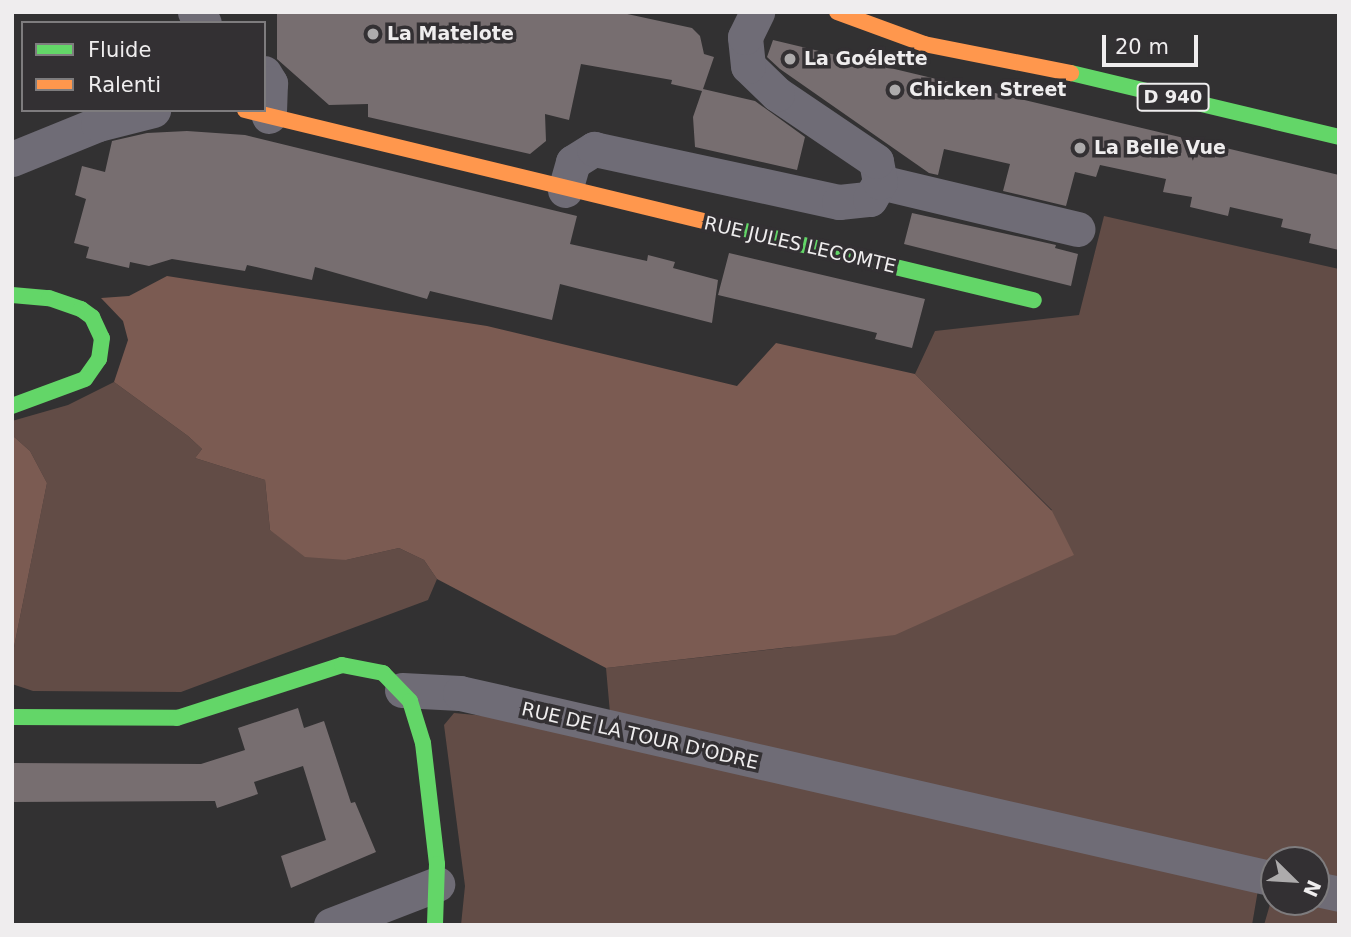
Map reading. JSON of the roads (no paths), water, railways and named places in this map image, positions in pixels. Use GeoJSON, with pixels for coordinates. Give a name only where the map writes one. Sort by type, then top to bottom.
{"type":"FeatureCollection","features":[{"type":"Feature","properties":{"kind":"street"},"geometry":{"type":"LineString","coordinates":[[565,190],[573,162],[594,149],[851,204],[870,199],[880,182],[879,167],[869,155],[777,94],[748,66],[745,37],[757,12]]}},
{"type":"Feature","properties":{"kind":"street","name":"D 940"},"geometry":{"type":"LineString","coordinates":[[838,12],[924,44],[1008,58],[1339,136]]}},
{"type":"Feature","properties":{"kind":"street","name":"D 940"},"geometry":{"type":"LineString","coordinates":[[934,27],[1008,58]]}},
{"type":"Feature","properties":{"kind":"street","name":"RUE JULES LECOMTE"},"geometry":{"type":"LineString","coordinates":[[266,76],[270,83],[266,92]]}},
{"type":"Feature","properties":{"kind":"street"},"geometry":{"type":"LineString","coordinates":[[12,159],[98,124],[145,112]]}},
{"type":"Feature","properties":{"kind":"street","name":"RUE JULES LECOMTE"},"geometry":{"type":"LineString","coordinates":[[257,113],[565,190],[1034,300]]}},
{"type":"Feature","properties":{"kind":"street"},"geometry":{"type":"LineString","coordinates":[[880,182],[1077,229]]}},
{"type":"Feature","properties":{"kind":"street"},"geometry":{"type":"LineString","coordinates":[[12,295],[49,298],[81,309],[100,327],[102,338],[99,359],[85,379],[12,406]]}},
{"type":"Feature","properties":{"kind":"street"},"geometry":{"type":"LineString","coordinates":[[12,717],[177,718],[342,665],[370,668],[402,690],[416,712],[423,743],[437,884],[435,925]]}},
{"type":"Feature","properties":{"kind":"street","name":"RUE DE LA TOUR D'ODRE"},"geometry":{"type":"LineString","coordinates":[[402,690],[460,693],[1260,876]]}},
{"type":"Feature","properties":{"kind":"street"},"geometry":{"type":"LineString","coordinates":[[331,925],[437,884]]}},
{"type":"Feature","properties":{"kind":"place","name":"La Matelote"},"geometry":{"type":"Point","coordinates":[373,34]}},
{"type":"Feature","properties":{"kind":"place","name":"La Goélette"},"geometry":{"type":"Point","coordinates":[790,59]}},
{"type":"Feature","properties":{"kind":"place","name":"Chicken Street"},"geometry":{"type":"Point","coordinates":[895,90]}},
{"type":"Feature","properties":{"kind":"place","name":"La Belle Vue"},"geometry":{"type":"Point","coordinates":[1080,148]}}]}
